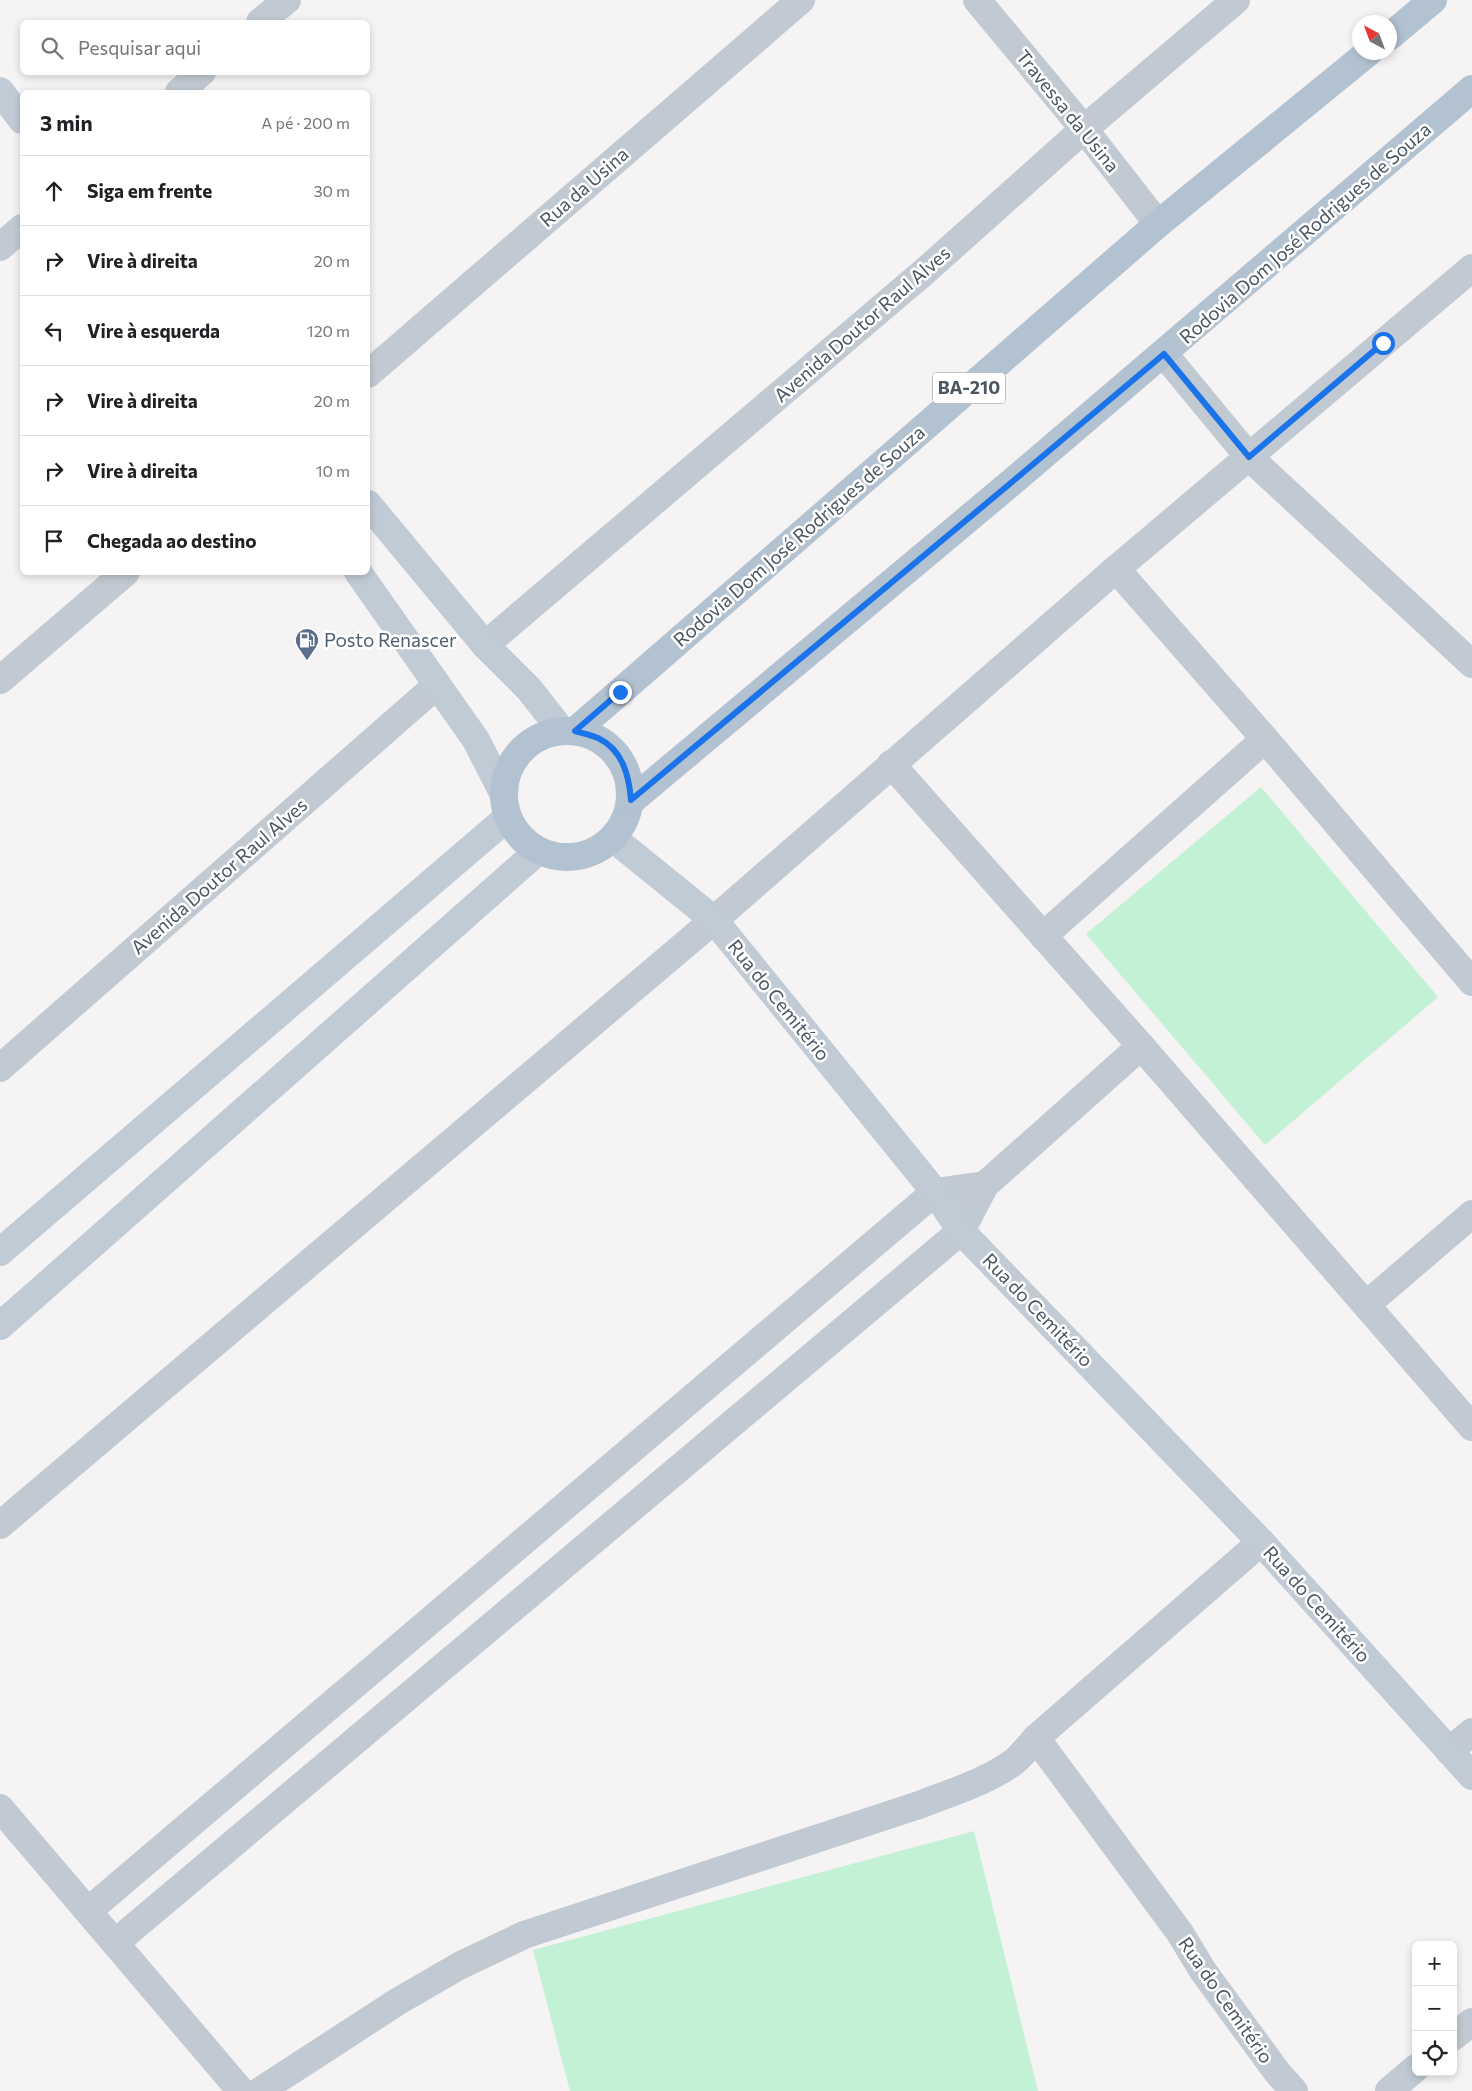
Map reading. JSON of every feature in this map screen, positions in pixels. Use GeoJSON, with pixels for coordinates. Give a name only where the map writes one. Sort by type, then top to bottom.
{"type":"FeatureCollection","features":[{"type":"Feature","properties":{"kind":"main road"},"geometry":{"type":"LineString","coordinates":[[1397,30],[1433,0]]}},
{"type":"Feature","properties":{"kind":"main road","name":"Rodovia Dom José Rodrigues de Souza"},"geometry":{"type":"LineString","coordinates":[[569,731],[1158,224],[1359,60]]}},
{"type":"Feature","properties":{"kind":"main road","name":"Rodovia Dom José Rodrigues de Souza"},"geometry":{"type":"LineString","coordinates":[[631,800],[1020,476],[1472,89]]}},
{"type":"Feature","properties":{"kind":"main road"},"geometry":{"type":"LineString","coordinates":[[0,91],[20,117]]}},
{"type":"Feature","properties":{"kind":"main road"},"geometry":{"type":"LineString","coordinates":[[370,506],[486,645],[569,731]]}},
{"type":"Feature","properties":{"kind":"main road"},"geometry":{"type":"LineString","coordinates":[[0,1252],[505,805],[509,768],[525,747],[569,731],[599,738],[617,754],[629,776],[631,800],[614,839],[578,858],[538,852],[520,838],[505,805],[476,740],[360,575]]}},
{"type":"Feature","properties":{"kind":"main road","name":"Rua do Cemitério"},"geometry":{"type":"LineString","coordinates":[[614,839],[714,920],[936,1192],[961,1231],[1261,1542],[1472,1776]]}},
{"type":"Feature","properties":{"kind":"main road"},"geometry":{"type":"LineString","coordinates":[[0,1326],[538,852]]}},
{"type":"Feature","properties":{"kind":"street"},"geometry":{"type":"LineString","coordinates":[[262,20],[287,0]]}},
{"type":"Feature","properties":{"kind":"street","name":"Rua da Usina"},"geometry":{"type":"LineString","coordinates":[[370,372],[801,0]]}},
{"type":"Feature","properties":{"kind":"street","name":"Travessa da Usina"},"geometry":{"type":"LineString","coordinates":[[977,0],[1084,129],[1158,224]]}},
{"type":"Feature","properties":{"kind":"street","name":"Avenida Doutor Raul Alves"},"geometry":{"type":"LineString","coordinates":[[486,645],[924,272],[1084,129],[1236,0]]}},
{"type":"Feature","properties":{"kind":"street"},"geometry":{"type":"LineString","coordinates":[[181,90],[199,75]]}},
{"type":"Feature","properties":{"kind":"street"},"geometry":{"type":"LineString","coordinates":[[0,247],[20,230]]}},
{"type":"Feature","properties":{"kind":"street"},"geometry":{"type":"LineString","coordinates":[[0,1525],[714,920],[1116,569],[1472,268]]}},
{"type":"Feature","properties":{"kind":"street"},"geometry":{"type":"LineString","coordinates":[[1164,354],[1249,457],[1472,664]]}},
{"type":"Feature","properties":{"kind":"street"},"geometry":{"type":"LineString","coordinates":[[1116,569],[1265,739],[1472,982]]}},
{"type":"Feature","properties":{"kind":"street"},"geometry":{"type":"LineString","coordinates":[[0,680],[122,575]]}},
{"type":"Feature","properties":{"kind":"street","name":"Avenida Doutor Raul Alves"},"geometry":{"type":"LineString","coordinates":[[0,1068],[437,685]]}},
{"type":"Feature","properties":{"kind":"street"},"geometry":{"type":"LineString","coordinates":[[1043,936],[1265,739]]}},
{"type":"Feature","properties":{"kind":"street"},"geometry":{"type":"LineString","coordinates":[[892,764],[1472,1426]]}},
{"type":"Feature","properties":{"kind":"street"},"geometry":{"type":"LineString","coordinates":[[115,1943],[961,1231],[985,1185],[1141,1046]]}},
{"type":"Feature","properties":{"kind":"street"},"geometry":{"type":"LineString","coordinates":[[88,1911],[936,1192],[985,1185]]}},
{"type":"Feature","properties":{"kind":"street"},"geometry":{"type":"LineString","coordinates":[[1366,1305],[1472,1214]]}},
{"type":"Feature","properties":{"kind":"street"},"geometry":{"type":"LineString","coordinates":[[260,2091],[397,2002],[459,1966],[524,1935],[900,1811],[973,1784],[1016,1760],[1036,1738],[1261,1542]]}},
{"type":"Feature","properties":{"kind":"street"},"geometry":{"type":"LineString","coordinates":[[1450,1751],[1472,1732]]}},
{"type":"Feature","properties":{"kind":"street","name":"Rua do Cemitério"},"geometry":{"type":"LineString","coordinates":[[1036,1738],[1180,1933],[1208,1979],[1277,2072],[1294,2091]]}},
{"type":"Feature","properties":{"kind":"street"},"geometry":{"type":"LineString","coordinates":[[0,1808],[241,2091]]}},
{"type":"Feature","properties":{"kind":"street"},"geometry":{"type":"LineString","coordinates":[[1457,2034],[1472,2022]]}},
{"type":"Feature","properties":{"kind":"street"},"geometry":{"type":"LineString","coordinates":[[1388,2091],[1412,2071]]}},
{"type":"Feature","properties":{"kind":"green space"},"geometry":{"type":"Polygon","coordinates":[[[1261,787],[1438,997],[1265,1145],[1086,934],[1261,787]]]}},
{"type":"Feature","properties":{"kind":"green space"},"geometry":{"type":"Polygon","coordinates":[[[974,1831],[1038,2091],[570,2091],[533,1950],[974,1831]]]}},
{"type":"Feature","properties":{"kind":"place","name":"Posto Renascer"},"geometry":{"type":"Point","coordinates":[307,661]}},
{"type":"Feature","properties":{"kind":"route"},"geometry":{"type":"LineString","coordinates":[[620,692],[575,731],[599,738],[617,754],[629,776],[631,800],[1164,354],[1249,457],[1383,343]]}}]}
